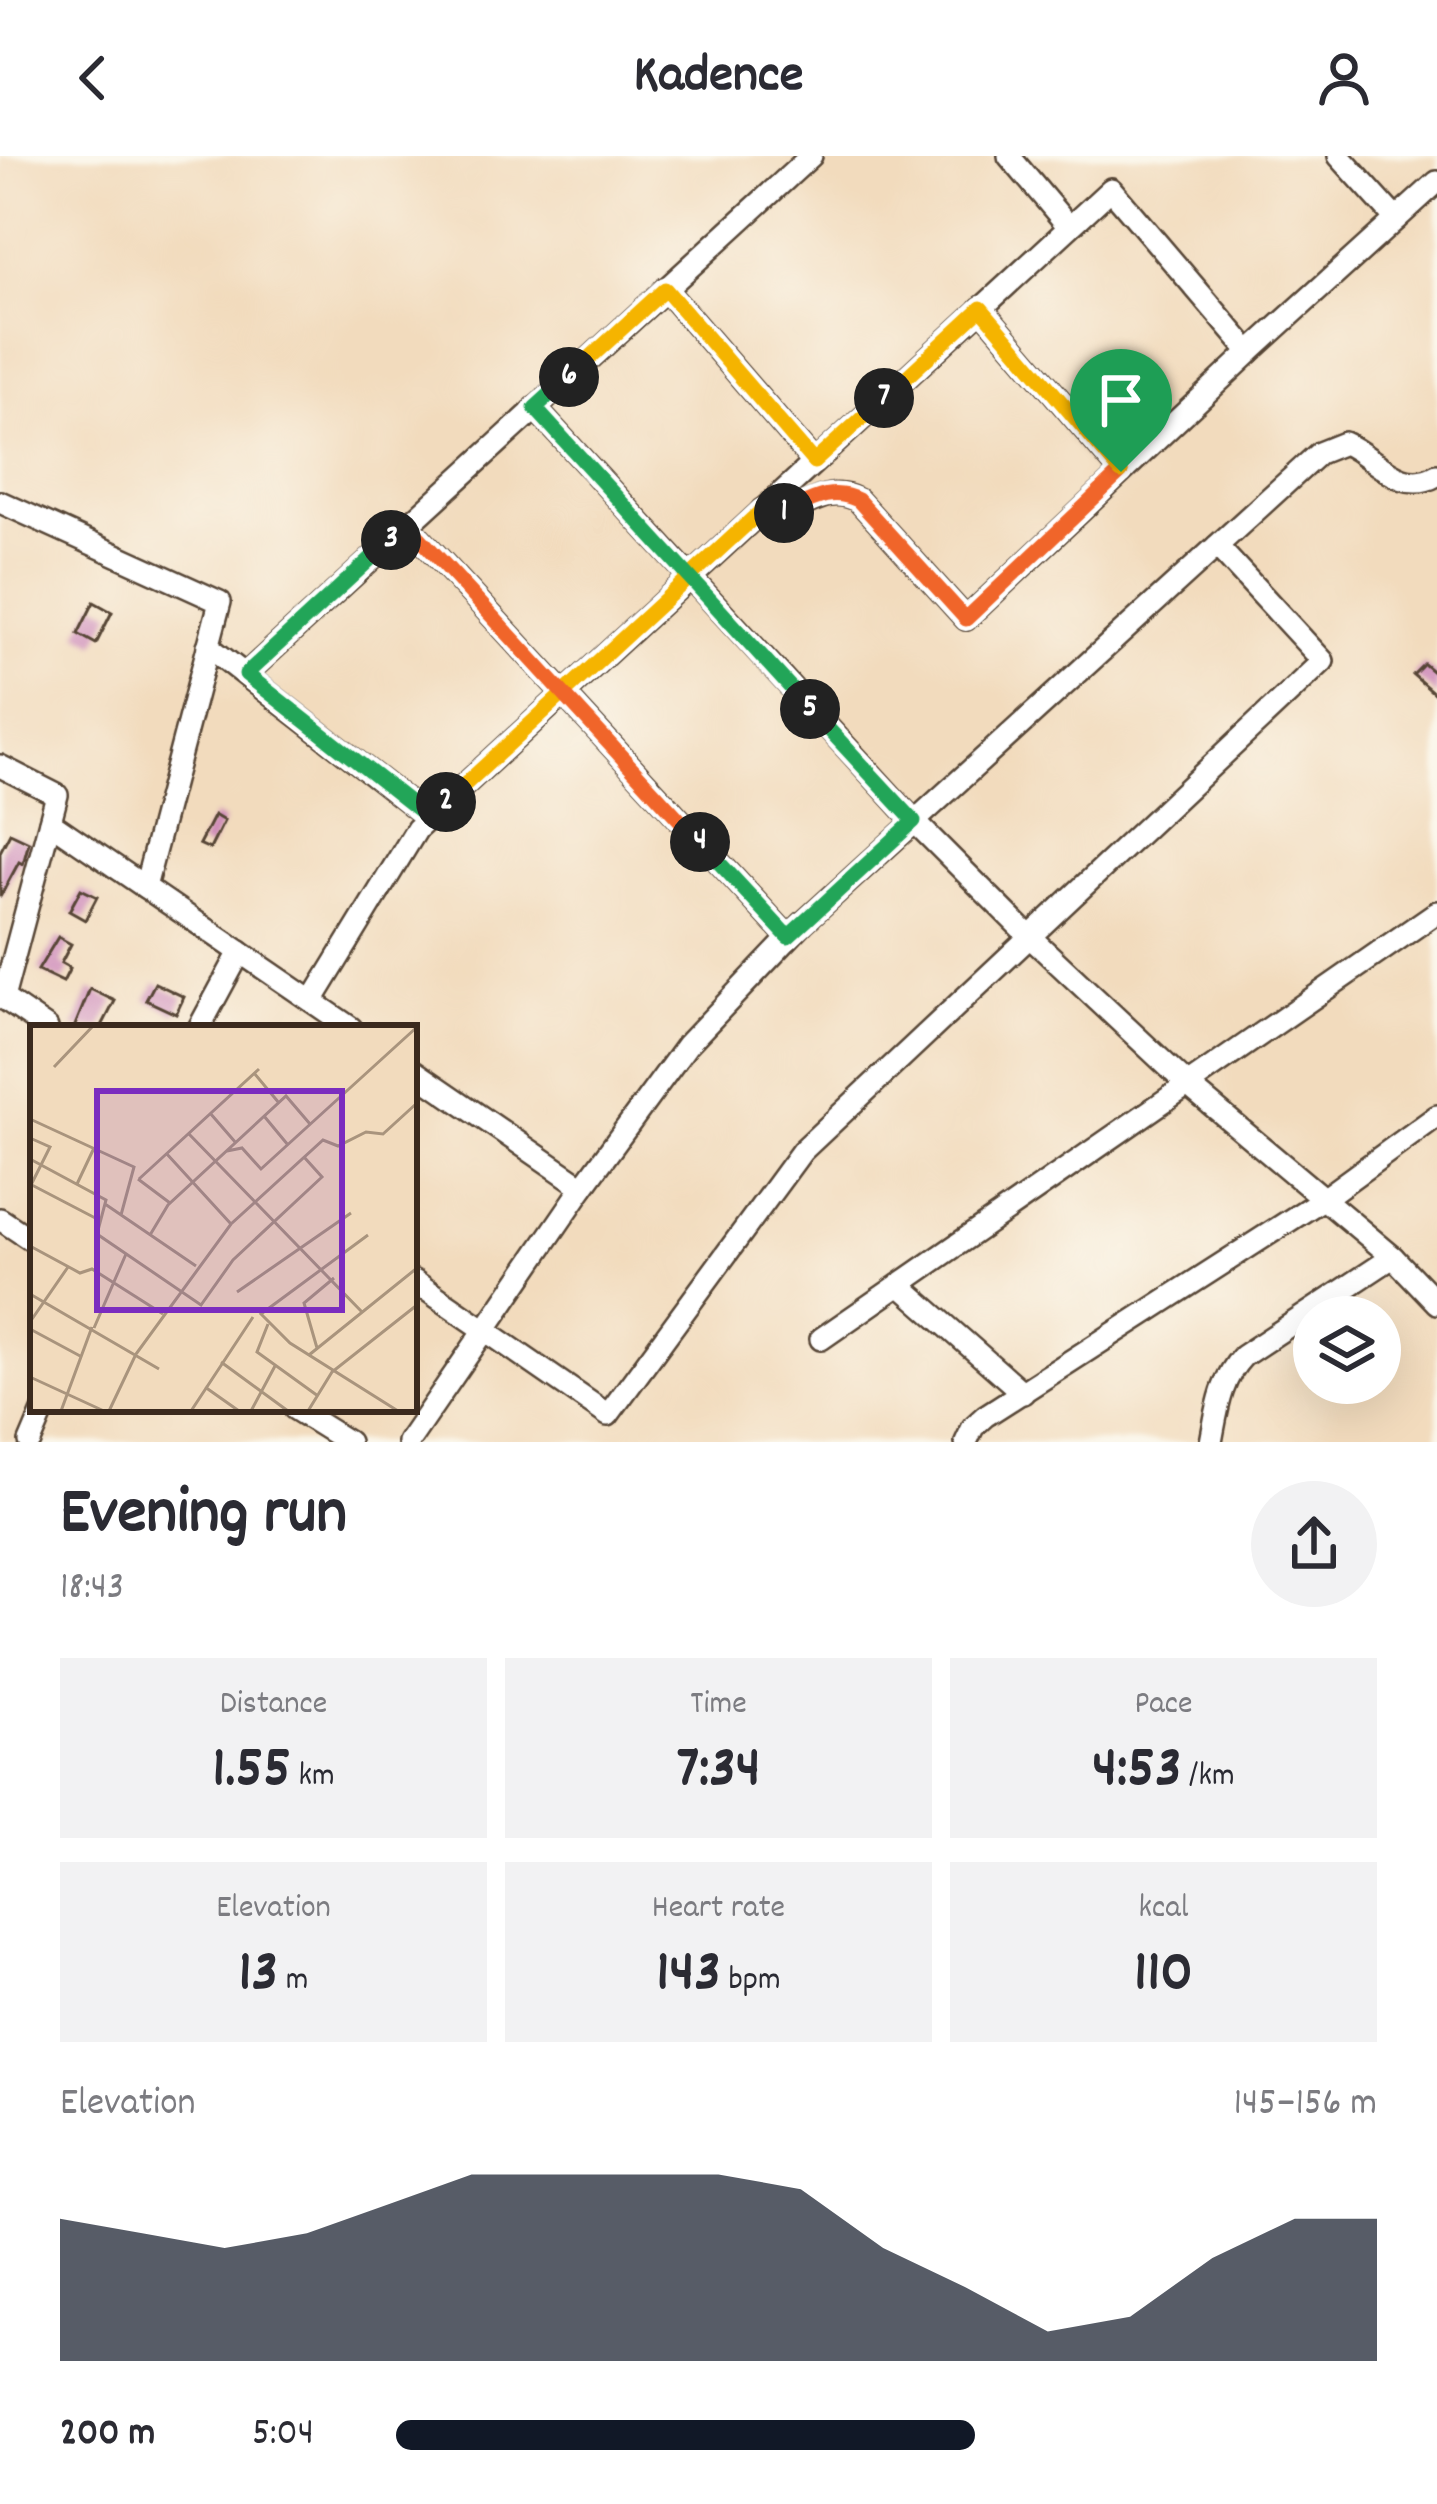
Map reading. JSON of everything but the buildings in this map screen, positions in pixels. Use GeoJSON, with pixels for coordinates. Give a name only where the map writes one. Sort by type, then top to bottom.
{"type":"FeatureCollection","features":[{"type":"Feature","properties":{"kind":"street"},"geometry":{"type":"LineString","coordinates":[[246,674],[811,156]]}},
{"type":"Feature","properties":{"kind":"street"},"geometry":{"type":"LineString","coordinates":[[1009,156],[1069,227]]}},
{"type":"Feature","properties":{"kind":"street"},"geometry":{"type":"LineString","coordinates":[[1339,156],[1396,219]]}},
{"type":"Feature","properties":{"kind":"street"},"geometry":{"type":"LineString","coordinates":[[762,510],[780,514],[825,494],[850,495],[966,619],[1437,182]]}},
{"type":"Feature","properties":{"kind":"street"},"geometry":{"type":"LineString","coordinates":[[312,1001],[404,846],[429,818],[1111,189],[1250,352]]}},
{"type":"Feature","properties":{"kind":"street"},"geometry":{"type":"LineString","coordinates":[[665,289],[814,462]]}},
{"type":"Feature","properties":{"kind":"street"},"geometry":{"type":"LineString","coordinates":[[981,308],[1121,472]]}},
{"type":"Feature","properties":{"kind":"street"},"geometry":{"type":"LineString","coordinates":[[535,408],[914,821],[1030,937],[1190,1086],[1393,1257],[1437,1303]]}},
{"type":"Feature","properties":{"kind":"street"},"geometry":{"type":"LineString","coordinates":[[408,1442],[687,1045],[788,937],[1319,453],[1344,443],[1407,482],[1437,475]]}},
{"type":"Feature","properties":{"kind":"street"},"geometry":{"type":"LineString","coordinates":[[0,502],[220,602],[145,887]]}},
{"type":"Feature","properties":{"kind":"street"},"geometry":{"type":"LineString","coordinates":[[408,525],[788,937]]}},
{"type":"Feature","properties":{"kind":"street"},"geometry":{"type":"LineString","coordinates":[[417,1283],[608,1415],[802,1151],[1323,661],[1217,546]]}},
{"type":"Feature","properties":{"kind":"street"},"geometry":{"type":"LineString","coordinates":[[208,646],[429,818]]}},
{"type":"Feature","properties":{"kind":"street"},"geometry":{"type":"LineString","coordinates":[[0,766],[57,795],[3,998],[43,1025]]}},
{"type":"Feature","properties":{"kind":"street"},"geometry":{"type":"LineString","coordinates":[[50,822],[347,1025]]}},
{"type":"Feature","properties":{"kind":"street"},"geometry":{"type":"LineString","coordinates":[[0,910],[23,922]]}},
{"type":"Feature","properties":{"kind":"street"},"geometry":{"type":"LineString","coordinates":[[821,1340],[1437,912]]}},
{"type":"Feature","properties":{"kind":"street"},"geometry":{"type":"LineString","coordinates":[[202,1025],[240,952]]}},
{"type":"Feature","properties":{"kind":"street"},"geometry":{"type":"LineString","coordinates":[[417,1073],[584,1187]]}},
{"type":"Feature","properties":{"kind":"street"},"geometry":{"type":"LineString","coordinates":[[965,1442],[985,1416],[1323,1199],[1437,1116]]}},
{"type":"Feature","properties":{"kind":"street"},"geometry":{"type":"LineString","coordinates":[[0,1219],[30,1239]]}},
{"type":"Feature","properties":{"kind":"street"},"geometry":{"type":"LineString","coordinates":[[1211,1442],[1229,1370],[1393,1257]]}},
{"type":"Feature","properties":{"kind":"street"},"geometry":{"type":"LineString","coordinates":[[900,1285],[1024,1393]]}},
{"type":"Feature","properties":{"kind":"street"},"geometry":{"type":"LineString","coordinates":[[30,1442],[43,1412]]}},
{"type":"Feature","properties":{"kind":"street"},"geometry":{"type":"LineString","coordinates":[[301,1412],[348,1442]]}},
{"type":"Feature","properties":{"kind":"route"},"geometry":{"type":"LineString","coordinates":[[1121,472],[966,619],[850,495],[825,494],[780,514],[762,510],[689,578],[563,694],[429,818],[246,674],[408,525],[563,694],[788,937],[914,821],[689,578],[535,408],[665,289],[814,462],[981,308],[1121,472]]}}]}
